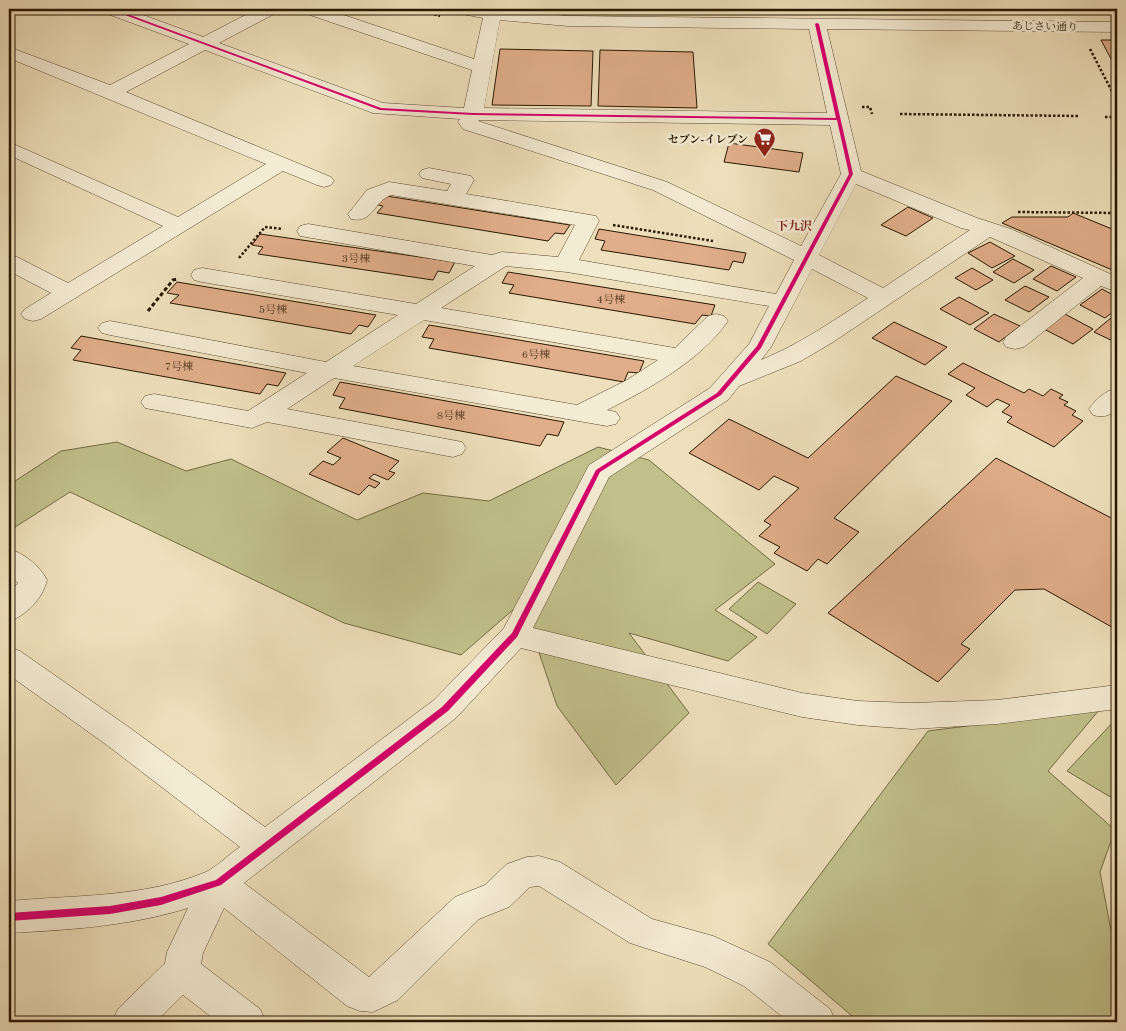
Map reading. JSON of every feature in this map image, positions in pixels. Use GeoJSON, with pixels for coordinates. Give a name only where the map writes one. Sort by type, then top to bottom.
{"type":"FeatureCollection","features":[{"type":"Feature","properties":{"kind":"street"},"geometry":{"type":"LineString","coordinates":[[110,9],[380,109],[473,114],[839,120]]}},
{"type":"Feature","properties":{"kind":"street"},"geometry":{"type":"LineString","coordinates":[[111,92],[270,9]]}},
{"type":"Feature","properties":{"kind":"street"},"geometry":{"type":"LineString","coordinates":[[310,9],[483,68]]}},
{"type":"Feature","properties":{"kind":"street","name":"あじさい通り"},"geometry":{"type":"LineString","coordinates":[[463,9],[492,14],[568,21],[1117,27]]}},
{"type":"Feature","properties":{"kind":"street"},"geometry":{"type":"LineString","coordinates":[[492,14],[473,114],[468,118],[468,122],[477,129],[660,186],[714,211],[807,260],[884,297]]}},
{"type":"Feature","properties":{"kind":"street"},"geometry":{"type":"LineString","coordinates":[[9,917],[110,910],[161,901],[218,883],[445,709],[515,635],[598,471],[719,394],[731,381],[759,347],[852,174],[817,24]]}},
{"type":"Feature","properties":{"kind":"street"},"geometry":{"type":"LineString","coordinates":[[9,52],[111,92],[324,181]]}},
{"type":"Feature","properties":{"kind":"street"},"geometry":{"type":"LineString","coordinates":[[9,148],[178,226]]}},
{"type":"Feature","properties":{"kind":"street"},"geometry":{"type":"LineString","coordinates":[[32,314],[281,164]]}},
{"type":"Feature","properties":{"kind":"street"},"geometry":{"type":"LineString","coordinates":[[429,174],[464,180],[453,198]]}},
{"type":"Feature","properties":{"kind":"street"},"geometry":{"type":"LineString","coordinates":[[852,174],[1004,234],[1108,281]]}},
{"type":"Feature","properties":{"kind":"street"},"geometry":{"type":"LineString","coordinates":[[359,214],[374,194],[389,188],[588,221],[565,265]]}},
{"type":"Feature","properties":{"kind":"street"},"geometry":{"type":"LineString","coordinates":[[731,381],[792,356],[826,337],[988,229]]}},
{"type":"Feature","properties":{"kind":"street"},"geometry":{"type":"LineString","coordinates":[[308,231],[497,263]]}},
{"type":"Feature","properties":{"kind":"street"},"geometry":{"type":"LineString","coordinates":[[154,402],[252,420],[502,259],[565,265],[784,302]]}},
{"type":"Feature","properties":{"kind":"street"},"geometry":{"type":"LineString","coordinates":[[9,262],[67,292]]}},
{"type":"Feature","properties":{"kind":"street"},"geometry":{"type":"LineString","coordinates":[[212,277],[680,356]]}},
{"type":"Feature","properties":{"kind":"street"},"geometry":{"type":"LineString","coordinates":[[1015,342],[1108,281]]}},
{"type":"Feature","properties":{"kind":"street"},"geometry":{"type":"LineString","coordinates":[[580,413],[636,386],[680,356],[716,321]]}},
{"type":"Feature","properties":{"kind":"street"},"geometry":{"type":"LineString","coordinates":[[120,330],[330,370],[607,418]]}},
{"type":"Feature","properties":{"kind":"street"},"geometry":{"type":"LineString","coordinates":[[263,413],[453,448]]}},
{"type":"Feature","properties":{"kind":"street"},"geometry":{"type":"LineString","coordinates":[[9,559],[33,580],[30,588],[9,610]]}},
{"type":"Feature","properties":{"kind":"street"},"geometry":{"type":"LineString","coordinates":[[515,635],[802,705],[858,713],[912,716],[997,712],[1117,697]]}},
{"type":"Feature","properties":{"kind":"street"},"geometry":{"type":"LineString","coordinates":[[9,659],[119,736],[266,847]]}},
{"type":"Feature","properties":{"kind":"street"},"geometry":{"type":"LineString","coordinates":[[218,883],[360,994],[373,995],[385,988],[467,908],[497,896],[519,875],[539,871],[548,873],[643,932],[713,952],[757,974],[817,1022]]}},
{"type":"Feature","properties":{"kind":"street"},"geometry":{"type":"LineString","coordinates":[[131,1022],[181,971],[185,952],[218,883]]}},
{"type":"Feature","properties":{"kind":"street"},"geometry":{"type":"LineString","coordinates":[[181,971],[247,1022]]}},
{"type":"Feature","properties":{"kind":"path"},"geometry":{"type":"LineString","coordinates":[[1089,46],[1117,101]]}},
{"type":"Feature","properties":{"kind":"path"},"geometry":{"type":"LineString","coordinates":[[900,114],[1079,116]]}},
{"type":"Feature","properties":{"kind":"path"},"geometry":{"type":"LineString","coordinates":[[1105,117],[1117,117]]}},
{"type":"Feature","properties":{"kind":"path"},"geometry":{"type":"LineString","coordinates":[[1010,212],[1117,213]]}},
{"type":"Feature","properties":{"kind":"path"},"geometry":{"type":"LineString","coordinates":[[588,221],[715,241]]}},
{"type":"Feature","properties":{"kind":"path"},"geometry":{"type":"LineString","coordinates":[[120,330],[173,280],[187,276],[212,277],[265,226],[308,231]]}},
{"type":"Feature","properties":{"kind":"shaded area"},"geometry":{"type":"Polygon","coordinates":[[[117,442],[186,471],[231,459],[357,520],[423,493],[489,501],[598,447],[649,460],[775,564],[715,610],[757,637],[728,661],[629,633],[689,713],[616,785],[557,706],[522,602],[461,655],[344,623],[70,492],[9,531],[9,485],[61,451],[117,442]]]}},
{"type":"Feature","properties":{"kind":"shaded area"},"geometry":{"type":"Polygon","coordinates":[[[758,582],[796,604],[767,634],[729,609],[758,582]]]}},
{"type":"Feature","properties":{"kind":"shaded area"},"geometry":{"type":"Polygon","coordinates":[[[1100,709],[1048,771],[1115,830],[1100,872],[1113,941],[1117,952],[1117,1022],[859,1022],[768,944],[928,731],[1100,709]]]}},
{"type":"Feature","properties":{"kind":"shaded area"},"geometry":{"type":"Polygon","coordinates":[[[1117,718],[1117,801],[1067,771],[1117,718]]]}},
{"type":"Feature","properties":{"kind":"building"},"geometry":{"type":"Polygon","coordinates":[[[1101,40],[1117,40],[1117,70],[1101,40]]]}},
{"type":"Feature","properties":{"kind":"building"},"geometry":{"type":"Polygon","coordinates":[[[500,49],[593,51],[591,106],[492,105],[500,49]]]}},
{"type":"Feature","properties":{"kind":"building"},"geometry":{"type":"Polygon","coordinates":[[[600,50],[693,52],[697,108],[598,106],[600,50]]]}},
{"type":"Feature","properties":{"kind":"building","name":"セブン-イレブン"},"geometry":{"type":"Polygon","coordinates":[[[729,143],[803,153],[799,172],[724,162],[729,143]]]}},
{"type":"Feature","properties":{"kind":"building"},"geometry":{"type":"Polygon","coordinates":[[[380,195],[570,225],[564,234],[555,233],[548,241],[377,213],[383,206],[374,204],[380,195]]]}},
{"type":"Feature","properties":{"kind":"building"},"geometry":{"type":"Polygon","coordinates":[[[908,207],[933,218],[906,236],[881,225],[908,207]]]}},
{"type":"Feature","properties":{"kind":"building"},"geometry":{"type":"Polygon","coordinates":[[[1073,213],[1117,231],[1117,272],[1002,223],[1012,217],[1068,217],[1073,213]]]}},
{"type":"Feature","properties":{"kind":"building"},"geometry":{"type":"Polygon","coordinates":[[[599,229],[746,253],[743,263],[733,261],[729,270],[601,250],[605,241],[595,239],[599,229]]]}},
{"type":"Feature","properties":{"kind":"building"},"geometry":{"type":"Polygon","coordinates":[[[260,234],[455,262],[449,273],[438,271],[433,280],[258,254],[263,247],[252,245],[260,234]]]}},
{"type":"Feature","properties":{"kind":"building"},"geometry":{"type":"Polygon","coordinates":[[[990,242],[1015,256],[992,268],[968,253],[990,242]]]}},
{"type":"Feature","properties":{"kind":"building"},"geometry":{"type":"Polygon","coordinates":[[[1013,259],[1034,270],[1014,283],[993,272],[1013,259]]]}},
{"type":"Feature","properties":{"kind":"building"},"geometry":{"type":"Polygon","coordinates":[[[1051,266],[1076,277],[1057,291],[1033,279],[1051,266]]]}},
{"type":"Feature","properties":{"kind":"building"},"geometry":{"type":"Polygon","coordinates":[[[972,268],[993,280],[976,290],[955,278],[972,268]]]}},
{"type":"Feature","properties":{"kind":"building"},"geometry":{"type":"Polygon","coordinates":[[[508,272],[715,305],[711,316],[702,315],[695,324],[509,293],[514,285],[502,283],[508,272]]]}},
{"type":"Feature","properties":{"kind":"building"},"geometry":{"type":"Polygon","coordinates":[[[177,282],[376,315],[368,327],[359,325],[351,334],[170,303],[179,295],[167,293],[177,282]]]}},
{"type":"Feature","properties":{"kind":"building"},"geometry":{"type":"Polygon","coordinates":[[[1025,286],[1049,297],[1029,312],[1005,300],[1025,286]]]}},
{"type":"Feature","properties":{"kind":"building"},"geometry":{"type":"Polygon","coordinates":[[[1102,289],[1117,297],[1117,309],[1105,318],[1080,305],[1102,289]]]}},
{"type":"Feature","properties":{"kind":"building"},"geometry":{"type":"Polygon","coordinates":[[[959,297],[989,313],[970,325],[940,309],[959,297]]]}},
{"type":"Feature","properties":{"kind":"building"},"geometry":{"type":"Polygon","coordinates":[[[1117,313],[1117,343],[1094,332],[1117,313]]]}},
{"type":"Feature","properties":{"kind":"building"},"geometry":{"type":"Polygon","coordinates":[[[994,314],[1020,326],[999,342],[974,329],[994,314]]]}},
{"type":"Feature","properties":{"kind":"building"},"geometry":{"type":"Polygon","coordinates":[[[1065,314],[1093,329],[1073,344],[1044,329],[1065,314]]]}},
{"type":"Feature","properties":{"kind":"building"},"geometry":{"type":"Polygon","coordinates":[[[894,322],[947,347],[925,365],[872,338],[894,322]]]}},
{"type":"Feature","properties":{"kind":"building"},"geometry":{"type":"Polygon","coordinates":[[[429,325],[644,361],[639,373],[628,372],[624,382],[429,348],[434,339],[422,337],[429,325]]]}},
{"type":"Feature","properties":{"kind":"building"},"geometry":{"type":"Polygon","coordinates":[[[81,336],[286,373],[278,386],[267,384],[260,394],[73,360],[81,350],[71,348],[81,336]]]}},
{"type":"Feature","properties":{"kind":"building"},"geometry":{"type":"Polygon","coordinates":[[[963,363],[1024,393],[1029,389],[1043,396],[1051,389],[1063,395],[1059,398],[1068,402],[1064,405],[1076,411],[1072,415],[1083,421],[1054,447],[1007,422],[1012,417],[1002,412],[1010,405],[997,399],[987,407],[966,395],[975,388],[948,374],[963,363]]]}},
{"type":"Feature","properties":{"kind":"building"},"geometry":{"type":"Polygon","coordinates":[[[896,376],[952,401],[834,518],[859,532],[827,564],[818,559],[807,571],[774,553],[780,547],[759,536],[771,525],[764,521],[799,488],[774,476],[759,490],[689,453],[729,419],[808,458],[896,376]]]}},
{"type":"Feature","properties":{"kind":"building"},"geometry":{"type":"Polygon","coordinates":[[[340,382],[564,422],[558,436],[547,434],[540,446],[339,408],[345,398],[333,395],[340,382]]]}},
{"type":"Feature","properties":{"kind":"building"},"geometry":{"type":"Polygon","coordinates":[[[343,438],[399,461],[389,471],[395,473],[388,480],[374,474],[369,478],[380,483],[375,488],[369,485],[359,495],[309,474],[323,461],[333,465],[341,458],[327,452],[343,438]]]}},
{"type":"Feature","properties":{"kind":"building"},"geometry":{"type":"Polygon","coordinates":[[[996,458],[1117,521],[1117,630],[1044,589],[1015,590],[961,644],[970,649],[938,682],[828,613],[996,458]]]}},
{"type":"Feature","properties":{"kind":"cycle path"},"geometry":{"type":"LineString","coordinates":[[111,9],[380,109],[473,114],[839,119]]}},
{"type":"Feature","properties":{"kind":"cycle path"},"geometry":{"type":"LineString","coordinates":[[9,917],[110,910],[161,901],[218,883],[445,709],[515,635],[598,471],[719,394],[759,347],[851,174],[817,24]]}},
{"type":"Feature","properties":{"kind":"place","name":"セブン-イレブン"},"geometry":{"type":"Point","coordinates":[764,158]}},
{"type":"Feature","properties":{"kind":"district","name":"下九沢"},"geometry":{"type":"Point","coordinates":[794,226]}}]}
